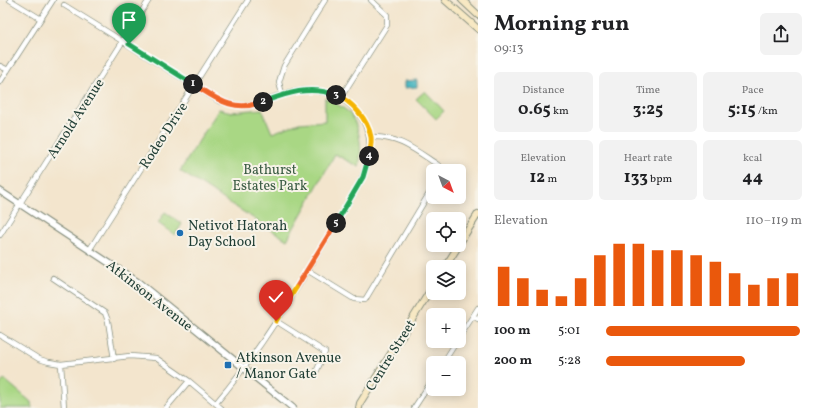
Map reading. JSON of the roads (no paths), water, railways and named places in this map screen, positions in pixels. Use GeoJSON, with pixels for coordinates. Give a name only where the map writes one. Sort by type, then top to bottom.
{"type":"FeatureCollection","features":[{"type":"Feature","properties":{"kind":"main road"},"geometry":{"type":"LineString","coordinates":[[445,0],[478,29]]}},
{"type":"Feature","properties":{"kind":"main road"},"geometry":{"type":"LineString","coordinates":[[462,0],[478,15]]}},
{"type":"Feature","properties":{"kind":"main road"},"geometry":{"type":"LineString","coordinates":[[466,234],[478,214]]}},
{"type":"Feature","properties":{"kind":"main road","name":"Centre Street"},"geometry":{"type":"LineString","coordinates":[[354,408],[360,406],[426,298]]}},
{"type":"Feature","properties":{"kind":"street"},"geometry":{"type":"LineString","coordinates":[[10,0],[41,19]]}},
{"type":"Feature","properties":{"kind":"street"},"geometry":{"type":"LineString","coordinates":[[0,82],[53,0]]}},
{"type":"Feature","properties":{"kind":"street","name":"Arnold Avenue"},"geometry":{"type":"LineString","coordinates":[[0,235],[149,0]]}},
{"type":"Feature","properties":{"kind":"street","name":"Rodeo Drive"},"geometry":{"type":"LineString","coordinates":[[90,249],[248,0]]}},
{"type":"Feature","properties":{"kind":"street"},"geometry":{"type":"LineString","coordinates":[[282,94],[279,82],[284,66],[325,0]]}},
{"type":"Feature","properties":{"kind":"street"},"geometry":{"type":"LineString","coordinates":[[341,97],[387,25],[387,15],[371,0]]}},
{"type":"Feature","properties":{"kind":"street"},"geometry":{"type":"LineString","coordinates":[[64,4],[219,101],[240,106],[254,105],[282,94],[305,90],[330,93],[341,97],[355,108],[371,137],[370,156],[363,177],[276,321],[244,369],[216,403]]}},
{"type":"Feature","properties":{"kind":"street"},"geometry":{"type":"LineString","coordinates":[[0,66],[8,70]]}},
{"type":"Feature","properties":{"kind":"street"},"geometry":{"type":"LineString","coordinates":[[371,137],[384,137],[399,140],[436,164]]}},
{"type":"Feature","properties":{"kind":"street","name":"Atkinson Avenue"},"geometry":{"type":"LineString","coordinates":[[0,191],[138,282],[293,408]]}},
{"type":"Feature","properties":{"kind":"street"},"geometry":{"type":"LineString","coordinates":[[307,270],[354,300],[365,300],[426,198]]}},
{"type":"Feature","properties":{"kind":"street"},"geometry":{"type":"LineString","coordinates":[[53,278],[105,313],[108,321],[114,359]]}},
{"type":"Feature","properties":{"kind":"street"},"geometry":{"type":"LineString","coordinates":[[466,327],[478,308]]}},
{"type":"Feature","properties":{"kind":"street"},"geometry":{"type":"LineString","coordinates":[[473,316],[478,319]]}},
{"type":"Feature","properties":{"kind":"street"},"geometry":{"type":"LineString","coordinates":[[276,321],[325,352],[316,370]]}},
{"type":"Feature","properties":{"kind":"street"},"geometry":{"type":"LineString","coordinates":[[0,334],[38,359],[61,364],[137,356],[156,358],[189,381],[221,408]]}},
{"type":"Feature","properties":{"kind":"street"},"geometry":{"type":"LineString","coordinates":[[61,364],[64,408]]}},
{"type":"Feature","properties":{"kind":"street"},"geometry":{"type":"LineString","coordinates":[[166,408],[189,381]]}},
{"type":"Feature","properties":{"kind":"street"},"geometry":{"type":"LineString","coordinates":[[414,408],[426,390]]}},
{"type":"Feature","properties":{"kind":"water"},"geometry":{"type":"Polygon","coordinates":[[[417,80],[417,87],[405,88],[405,81],[417,80]]]}},
{"type":"Feature","properties":{"kind":"place","name":"Netivot Hatorah Day School"},"geometry":{"type":"Point","coordinates":[180,233]}},
{"type":"Feature","properties":{"kind":"place","name":"Atkinson Avenue / Manor Gate"},"geometry":{"type":"Point","coordinates":[228,365]}},
{"type":"Feature","properties":{"kind":"park label","name":"Bathurst Estates Park"},"geometry":{"type":"Point","coordinates":[270,178]}}]}
